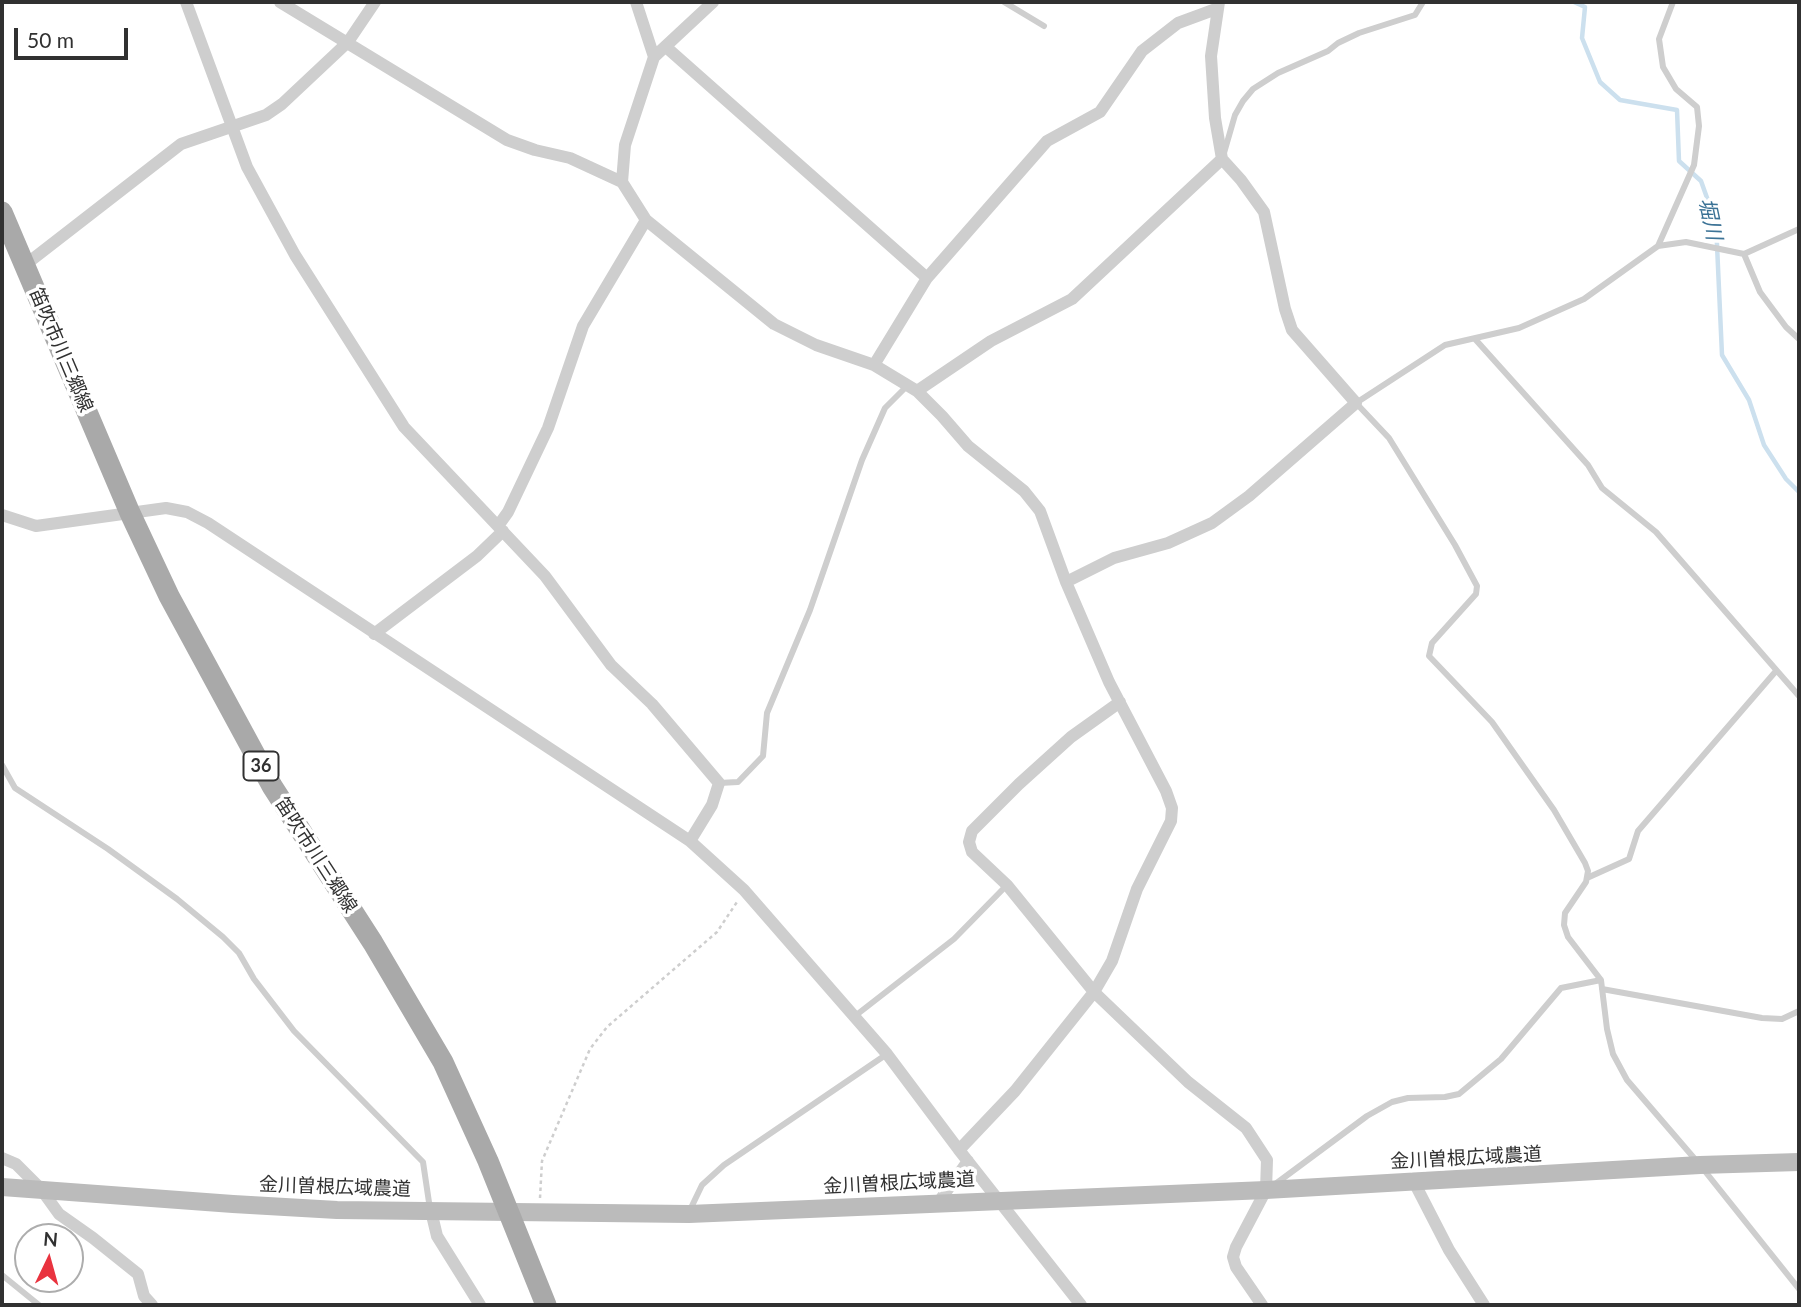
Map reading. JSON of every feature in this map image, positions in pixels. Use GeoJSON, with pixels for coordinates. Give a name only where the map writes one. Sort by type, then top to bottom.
{"type":"FeatureCollection","features":[{"type":"Feature","properties":{"kind":"main road","name":"笛吹市川三郷線"},"geometry":{"type":"LineString","coordinates":[[2,212],[130,513],[200,656],[272,786],[373,943],[443,1062],[509,1210],[546,1305]]}},
{"type":"Feature","properties":{"kind":"street"},"geometry":{"type":"LineString","coordinates":[[186,2],[247,167],[295,255],[404,427],[545,576],[611,665],[652,704],[719,783],[712,805],[690,841]]}},
{"type":"Feature","properties":{"kind":"street"},"geometry":{"type":"LineString","coordinates":[[280,2],[506,140],[570,158],[622,182],[646,220],[774,324],[816,345],[874,365],[913,388],[942,415],[968,446],[1024,491],[1040,511],[1066,582],[1109,682],[1166,791],[1172,808],[1171,821],[1138,889],[1112,961],[1094,992],[1015,1091],[959,1150]]}},
{"type":"Feature","properties":{"kind":"street"},"geometry":{"type":"LineString","coordinates":[[25,265],[181,144],[266,115],[282,104],[348,42],[375,2]]}},
{"type":"Feature","properties":{"kind":"street"},"geometry":{"type":"LineString","coordinates":[[635,2],[653,57]]}},
{"type":"Feature","properties":{"kind":"street"},"geometry":{"type":"LineString","coordinates":[[622,182],[625,145],[653,57],[713,2]]}},
{"type":"Feature","properties":{"kind":"street"},"geometry":{"type":"LineString","coordinates":[[1066,582],[1114,558],[1168,543],[1212,523],[1249,496],[1356,403],[1292,330],[1264,212],[1223,159],[1215,118],[1211,56],[1217,5]]}},
{"type":"Feature","properties":{"kind":"street"},"geometry":{"type":"LineString","coordinates":[[874,365],[927,278],[1047,141],[1100,112],[1142,51],[1178,23],[1217,5]]}},
{"type":"Feature","properties":{"kind":"street"},"geometry":{"type":"LineString","coordinates":[[666,47],[927,278]]}},
{"type":"Feature","properties":{"kind":"street"},"geometry":{"type":"LineString","coordinates":[[913,388],[991,341],[1072,299],[1223,159]]}},
{"type":"Feature","properties":{"kind":"street"},"geometry":{"type":"LineString","coordinates":[[374,634],[477,556],[500,528],[548,428],[583,326],[646,220]]}},
{"type":"Feature","properties":{"kind":"street"},"geometry":{"type":"LineString","coordinates":[[2,515],[36,526],[166,508],[187,512],[208,523],[690,841],[744,890],[855,1016],[1081,1305]]}},
{"type":"Feature","properties":{"kind":"street"},"geometry":{"type":"LineString","coordinates":[[1120,702],[1071,737],[972,831],[969,842],[972,852],[1007,885],[1094,992],[1188,1082],[1246,1128],[1268,1160],[1266,1190],[1233,1257],[1236,1267],[1262,1305]]}},
{"type":"Feature","properties":{"kind":"street"},"geometry":{"type":"LineString","coordinates":[[2,1158],[16,1164],[41,1189],[59,1214],[138,1274],[144,1296],[152,1305]]}},
{"type":"Feature","properties":{"kind":"street"},"geometry":{"type":"LineString","coordinates":[[938,1203],[968,1161]]}},
{"type":"Feature","properties":{"kind":"street","name":"金川曽根広域農道"},"geometry":{"type":"LineString","coordinates":[[2,1187],[233,1205],[430,1211],[689,1214],[1266,1190],[1700,1165],[1799,1162]]}},
{"type":"Feature","properties":{"kind":"street"},"geometry":{"type":"LineString","coordinates":[[1414,1182],[1449,1250],[1484,1305]]}},
{"type":"Feature","properties":{"kind":"street"},"geometry":{"type":"LineString","coordinates":[[430,1211],[438,1236],[480,1305]]}},
{"type":"Feature","properties":{"kind":"lane"},"geometry":{"type":"LineString","coordinates":[[1004,2],[1044,26]]}},
{"type":"Feature","properties":{"kind":"lane"},"geometry":{"type":"LineString","coordinates":[[1223,159],[1235,115],[1253,89],[1359,33],[1415,15],[1423,2]]}},
{"type":"Feature","properties":{"kind":"lane"},"geometry":{"type":"LineString","coordinates":[[1658,246],[1694,165],[1699,126],[1697,107],[1676,89],[1662,66],[1659,39],[1673,2]]}},
{"type":"Feature","properties":{"kind":"lane"},"geometry":{"type":"LineString","coordinates":[[1799,229],[1744,254],[1686,242],[1658,246],[1584,299],[1519,328],[1445,345],[1356,403],[1389,438],[1477,586],[1476,594],[1432,643],[1429,656],[1492,722],[1554,810],[1586,863],[1587,878],[1565,913],[1564,925],[1568,937],[1601,981],[1613,1054],[1627,1080],[1700,1165],[1799,1289]]}},
{"type":"Feature","properties":{"kind":"lane"},"geometry":{"type":"LineString","coordinates":[[1744,254],[1760,292],[1786,327],[1799,339]]}},
{"type":"Feature","properties":{"kind":"lane"},"geometry":{"type":"LineString","coordinates":[[1475,340],[1588,465],[1602,488],[1656,532],[1799,696]]}},
{"type":"Feature","properties":{"kind":"lane"},"geometry":{"type":"LineString","coordinates":[[719,783],[738,782],[763,756],[767,713],[810,610],[862,460],[885,408],[913,388]]}},
{"type":"Feature","properties":{"kind":"lane"},"geometry":{"type":"LineString","coordinates":[[1587,878],[1629,859],[1638,831],[1776,671]]}},
{"type":"Feature","properties":{"kind":"lane"},"geometry":{"type":"LineString","coordinates":[[2,765],[15,788],[167,891],[231,945],[294,1031],[423,1162],[430,1211]]}},
{"type":"Feature","properties":{"kind":"lane"},"geometry":{"type":"LineString","coordinates":[[855,1016],[954,939],[1007,885]]}},
{"type":"Feature","properties":{"kind":"lane"},"geometry":{"type":"LineString","coordinates":[[1266,1190],[1367,1116],[1392,1102],[1459,1094],[1501,1059],[1562,988],[1601,981]]}},
{"type":"Feature","properties":{"kind":"lane"},"geometry":{"type":"LineString","coordinates":[[1602,989],[1762,1018],[1782,1019],[1799,1012]]}},
{"type":"Feature","properties":{"kind":"lane"},"geometry":{"type":"LineString","coordinates":[[689,1214],[702,1185],[724,1165],[887,1054]]}},
{"type":"Feature","properties":{"kind":"lane"},"geometry":{"type":"LineString","coordinates":[[2,1275],[39,1305]]}},
{"type":"Feature","properties":{"kind":"path"},"geometry":{"type":"LineString","coordinates":[[538,1212],[542,1161],[590,1049],[607,1027],[717,932],[744,890]]}},
{"type":"Feature","properties":{"kind":"waterway","name":"堀川"},"geometry":{"type":"LineString","coordinates":[[1574,2],[1585,7],[1582,38],[1600,82],[1620,100],[1677,110],[1679,161],[1701,181],[1716,223],[1722,355],[1749,400],[1764,445],[1786,479],[1799,492]]}}]}
